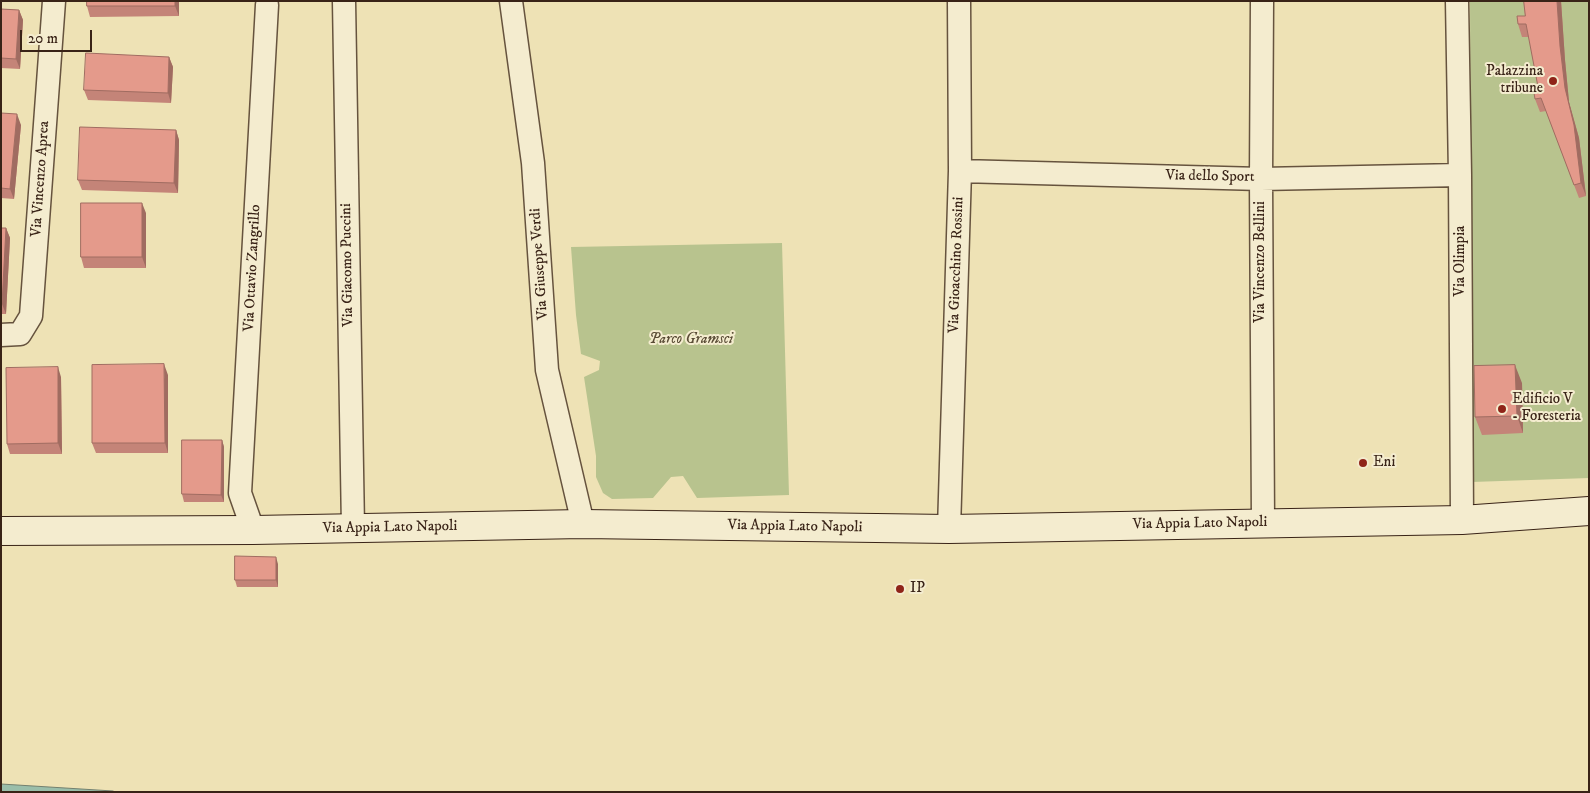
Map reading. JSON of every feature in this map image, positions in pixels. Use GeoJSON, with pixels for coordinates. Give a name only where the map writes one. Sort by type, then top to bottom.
{"type":"FeatureCollection","features":[{"type":"Feature","properties":{"kind":"street","name":"Via Vincenzo Aprea"},"geometry":{"type":"LineString","coordinates":[[1,335],[20,334],[31,316],[54,1]]}},
{"type":"Feature","properties":{"kind":"street","name":"Via Giacomo Puccini"},"geometry":{"type":"LineString","coordinates":[[344,1],[353,528]]}},
{"type":"Feature","properties":{"kind":"street","name":"Via Giuseppe Verdi"},"geometry":{"type":"LineString","coordinates":[[511,1],[533,163],[547,370],[583,524]]}},
{"type":"Feature","properties":{"kind":"street","name":"Via Gioacchino Rossini"},"geometry":{"type":"LineString","coordinates":[[948,529],[960,171],[959,1]]}},
{"type":"Feature","properties":{"kind":"street","name":"Via Vincenzo Bellini"},"geometry":{"type":"LineString","coordinates":[[1262,1],[1263,523]]}},
{"type":"Feature","properties":{"kind":"street","name":"Via Olimpia"},"geometry":{"type":"LineString","coordinates":[[1457,1],[1462,520]]}},
{"type":"Feature","properties":{"kind":"street","name":"Via Ottavio Zangrillo"},"geometry":{"type":"LineString","coordinates":[[253,530],[240,493],[267,4]]}},
{"type":"Feature","properties":{"kind":"street","name":"Via dello Sport"},"geometry":{"type":"LineString","coordinates":[[960,171],[1261,179],[1460,175]]}},
{"type":"Feature","properties":{"kind":"street","name":"Via Appia Lato Napoli"},"geometry":{"type":"LineString","coordinates":[[1,531],[253,530],[583,524],[948,529],[1462,520],[1589,511]]}},
{"type":"Feature","properties":{"kind":"green space"},"geometry":{"type":"Polygon","coordinates":[[[1470,1],[1589,1],[1589,478],[1472,482],[1470,1]]]}},
{"type":"Feature","properties":{"kind":"green space","name":"Parco Gramsci"},"geometry":{"type":"Polygon","coordinates":[[[782,243],[789,495],[697,498],[683,476],[671,477],[653,498],[612,499],[603,493],[596,477],[596,456],[584,377],[599,370],[600,361],[581,354],[571,247],[782,243]]]}},
{"type":"Feature","properties":{"kind":"shaded area"},"geometry":{"type":"Polygon","coordinates":[[[1,784],[113,791],[115,792],[1,792],[1,784]]]}},
{"type":"Feature","properties":{"kind":"building"},"geometry":{"type":"Polygon","coordinates":[[[87,1],[175,1],[175,6],[87,6],[87,1]]]}},
{"type":"Feature","properties":{"kind":"building","name":"Palazzina tribune"},"geometry":{"type":"Polygon","coordinates":[[[1524,1],[1557,1],[1565,88],[1574,125],[1581,183],[1574,185],[1541,98],[1535,99],[1534,93],[1539,92],[1526,24],[1518,24],[1517,16],[1525,16],[1524,1]]]}},
{"type":"Feature","properties":{"kind":"building"},"geometry":{"type":"Polygon","coordinates":[[[1,9],[19,10],[16,59],[1,58],[1,9]]]}},
{"type":"Feature","properties":{"kind":"building"},"geometry":{"type":"Polygon","coordinates":[[[86,53],[169,57],[168,93],[84,90],[86,53]]]}},
{"type":"Feature","properties":{"kind":"building"},"geometry":{"type":"Polygon","coordinates":[[[1,113],[17,114],[10,189],[1,188],[1,113]]]}},
{"type":"Feature","properties":{"kind":"building"},"geometry":{"type":"Polygon","coordinates":[[[80,127],[176,130],[174,183],[78,180],[80,127]]]}},
{"type":"Feature","properties":{"kind":"building"},"geometry":{"type":"Polygon","coordinates":[[[81,203],[142,203],[142,257],[81,257],[81,203]]]}},
{"type":"Feature","properties":{"kind":"building"},"geometry":{"type":"Polygon","coordinates":[[[1,228],[6,228],[2,304],[1,304],[1,228]]]}},
{"type":"Feature","properties":{"kind":"building"},"geometry":{"type":"Polygon","coordinates":[[[164,364],[165,443],[92,443],[92,365],[164,364]]]}},
{"type":"Feature","properties":{"kind":"building"},"geometry":{"type":"Polygon","coordinates":[[[1515,365],[1517,416],[1475,417],[1474,366],[1515,365]]]}},
{"type":"Feature","properties":{"kind":"building"},"geometry":{"type":"Polygon","coordinates":[[[58,367],[58,443],[7,444],[6,368],[58,367]]]}},
{"type":"Feature","properties":{"kind":"building"},"geometry":{"type":"Polygon","coordinates":[[[182,440],[222,440],[221,495],[182,494],[182,440]]]}},
{"type":"Feature","properties":{"kind":"building"},"geometry":{"type":"Polygon","coordinates":[[[235,556],[276,557],[276,580],[235,580],[235,556]]]}},
{"type":"Feature","properties":{"kind":"place","name":"Palazzina tribune"},"geometry":{"type":"Point","coordinates":[1553,81]}},
{"type":"Feature","properties":{"kind":"place","name":"Edificio V - Foresteria"},"geometry":{"type":"Point","coordinates":[1502,409]}},
{"type":"Feature","properties":{"kind":"place","name":"Eni"},"geometry":{"type":"Point","coordinates":[1363,463]}},
{"type":"Feature","properties":{"kind":"place","name":"IP"},"geometry":{"type":"Point","coordinates":[900,589]}}]}
